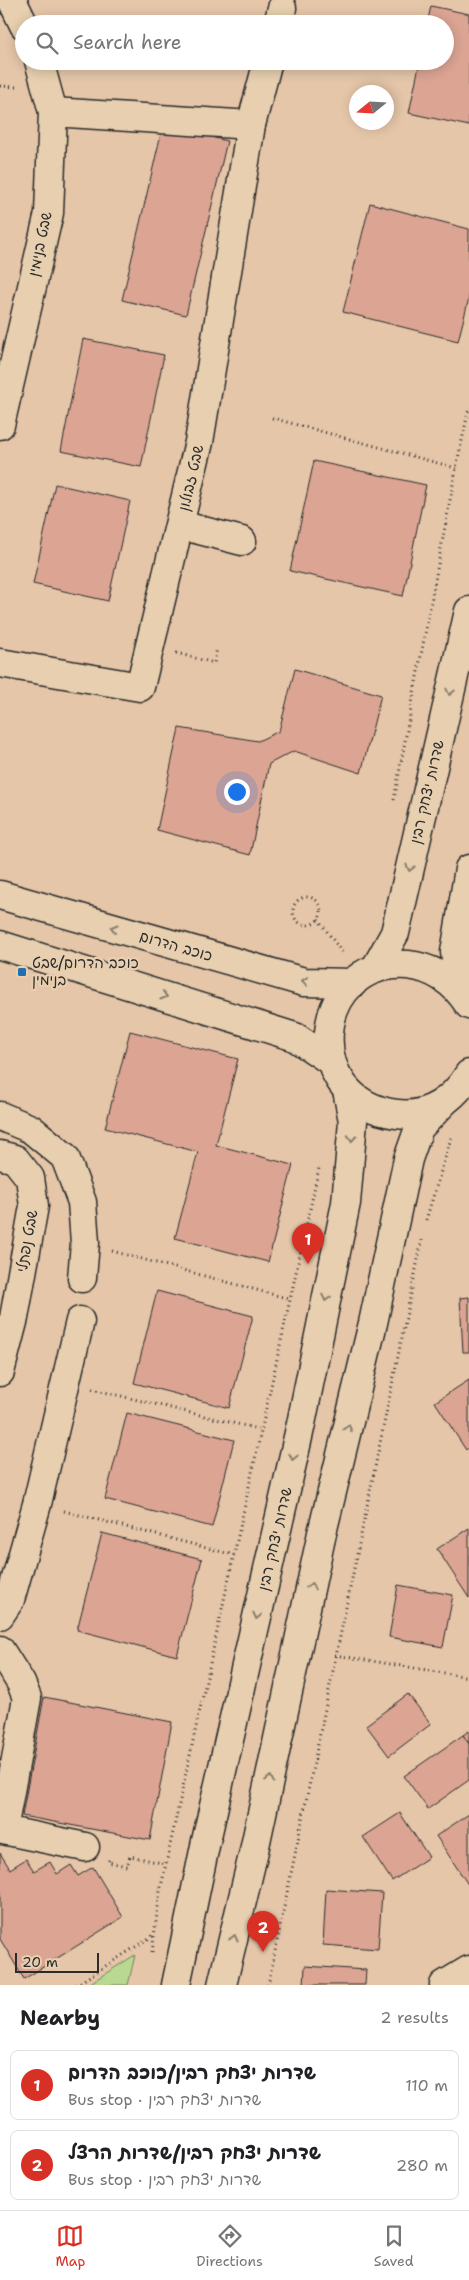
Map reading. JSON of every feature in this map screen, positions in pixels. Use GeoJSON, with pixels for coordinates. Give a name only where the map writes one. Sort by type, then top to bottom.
{"type":"FeatureCollection","features":[{"type":"Feature","properties":{"kind":"street"},"geometry":{"type":"LineString","coordinates":[[12,0],[19,15]]}},
{"type":"Feature","properties":{"kind":"street","name":"שבט בנימין"},"geometry":{"type":"LineString","coordinates":[[0,424],[11,324],[48,212],[53,112],[41,70]]}},
{"type":"Feature","properties":{"kind":"street","name":"שבט זבולון"},"geometry":{"type":"LineString","coordinates":[[0,663],[140,687],[199,442],[251,125],[266,70]]}},
{"type":"Feature","properties":{"kind":"street"},"geometry":{"type":"LineString","coordinates":[[53,112],[251,125]]}},
{"type":"Feature","properties":{"kind":"street"},"geometry":{"type":"LineString","coordinates":[[180,525],[242,541]]}},
{"type":"Feature","properties":{"kind":"street","name":"שדרות יצחק רבין"},"geometry":{"type":"LineString","coordinates":[[331,1061],[327,1040],[330,1018],[339,999],[364,976],[395,933],[469,611]]}},
{"type":"Feature","properties":{"kind":"street"},"geometry":{"type":"LineString","coordinates":[[465,998],[455,952],[469,869]]}},
{"type":"Feature","properties":{"kind":"street","name":"כוכב הדרום"},"geometry":{"type":"LineString","coordinates":[[0,895],[304,982],[364,976],[398,964],[421,966],[442,976],[465,998]]}},
{"type":"Feature","properties":{"kind":"street"},"geometry":{"type":"LineString","coordinates":[[0,946],[295,1037],[331,1061],[337,1076],[347,1090],[363,1104],[382,1112],[403,1115],[424,1112],[461,1088]]}},
{"type":"Feature","properties":{"kind":"street"},"geometry":{"type":"LineString","coordinates":[[222,1985],[254,1851],[322,1533],[373,1323],[408,1159],[419,1128],[461,1088]]}},
{"type":"Feature","properties":{"kind":"street","name":"שדרות יצחק רבין"},"geometry":{"type":"LineString","coordinates":[[176,1985],[301,1424],[346,1203],[353,1120],[347,1090]]}},
{"type":"Feature","properties":{"kind":"street"},"geometry":{"type":"LineString","coordinates":[[0,1116],[31,1130],[65,1158],[82,1202],[85,1243],[82,1278]]}},
{"type":"Feature","properties":{"kind":"street"},"geometry":{"type":"LineString","coordinates":[[0,1155],[14,1159],[30,1178],[59,1166],[65,1158]]}},
{"type":"Feature","properties":{"kind":"street","name":"שבט נפתלי"},"geometry":{"type":"LineString","coordinates":[[0,1372],[7,1316],[34,1206],[30,1178]]}},
{"type":"Feature","properties":{"kind":"street"},"geometry":{"type":"LineString","coordinates":[[0,1614],[10,1600],[37,1504],[80,1321]]}},
{"type":"Feature","properties":{"kind":"street"},"geometry":{"type":"LineString","coordinates":[[0,1650],[27,1698],[3,1830],[84,1847]]}},
{"type":"Feature","properties":{"kind":"street"},"geometry":{"type":"LineString","coordinates":[[444,1985],[469,1970]]}},
{"type":"Feature","properties":{"kind":"path"},"geometry":{"type":"LineString","coordinates":[[0,86],[23,88]]}},
{"type":"Feature","properties":{"kind":"path"},"geometry":{"type":"LineString","coordinates":[[393,810],[456,468],[469,408]]}},
{"type":"Feature","properties":{"kind":"path"},"geometry":{"type":"LineString","coordinates":[[272,418],[456,468]]}},
{"type":"Feature","properties":{"kind":"path"},"geometry":{"type":"LineString","coordinates":[[183,655],[214,663],[217,648]]}},
{"type":"Feature","properties":{"kind":"path"},"geometry":{"type":"LineString","coordinates":[[318,920],[308,924],[298,922],[293,913],[295,903],[304,897],[314,900],[320,909],[318,920],[344,955]]}},
{"type":"Feature","properties":{"kind":"path"},"geometry":{"type":"LineString","coordinates":[[424,1227],[453,1132]]}},
{"type":"Feature","properties":{"kind":"path"},"geometry":{"type":"LineString","coordinates":[[151,1960],[166,1864],[320,1166]]}},
{"type":"Feature","properties":{"kind":"path"},"geometry":{"type":"LineString","coordinates":[[268,1985],[422,1237]]}},
{"type":"Feature","properties":{"kind":"path"},"geometry":{"type":"LineString","coordinates":[[85,1243],[290,1299]]}},
{"type":"Feature","properties":{"kind":"path"},"geometry":{"type":"LineString","coordinates":[[64,1383],[262,1430]]}},
{"type":"Feature","properties":{"kind":"path"},"geometry":{"type":"LineString","coordinates":[[37,1504],[234,1555]]}},
{"type":"Feature","properties":{"kind":"path"},"geometry":{"type":"LineString","coordinates":[[335,1655],[469,1677]]}},
{"type":"Feature","properties":{"kind":"path"},"geometry":{"type":"LineString","coordinates":[[110,1857],[108,1862],[127,1866],[130,1856],[166,1864]]}},
{"type":"Feature","properties":{"kind":"path"},"geometry":{"type":"LineString","coordinates":[[76,1985],[191,1911]]}},
{"type":"Feature","properties":{"kind":"green space"},"geometry":{"type":"Polygon","coordinates":[[[135,1955],[128,1985],[87,1985],[135,1955]]]}},
{"type":"Feature","properties":{"kind":"building"},"geometry":{"type":"Polygon","coordinates":[[[431,6],[469,14],[469,126],[409,113],[418,70],[454,70],[454,15],[429,15],[431,6]]]}},
{"type":"Feature","properties":{"kind":"building"},"geometry":{"type":"Polygon","coordinates":[[[163,125],[227,141],[186,315],[122,300],[163,125]]]}},
{"type":"Feature","properties":{"kind":"building"},"geometry":{"type":"Polygon","coordinates":[[[370,203],[469,229],[469,298],[458,341],[343,312],[370,203]]]}},
{"type":"Feature","properties":{"kind":"building"},"geometry":{"type":"Polygon","coordinates":[[[83,339],[164,355],[141,467],[61,451],[83,339]]]}},
{"type":"Feature","properties":{"kind":"building"},"geometry":{"type":"Polygon","coordinates":[[[314,461],[426,485],[403,596],[290,571],[314,461]]]}},
{"type":"Feature","properties":{"kind":"building"},"geometry":{"type":"Polygon","coordinates":[[[55,484],[130,501],[108,601],[33,584],[55,484]]]}},
{"type":"Feature","properties":{"kind":"building"},"geometry":{"type":"Polygon","coordinates":[[[295,669],[381,695],[361,773],[294,751],[269,764],[250,855],[157,830],[179,728],[258,741],[279,731],[295,669]]]}},
{"type":"Feature","properties":{"kind":"building"},"geometry":{"type":"Polygon","coordinates":[[[130,1031],[238,1059],[216,1145],[293,1165],[268,1262],[175,1238],[198,1152],[105,1128],[130,1031]]]}},
{"type":"Feature","properties":{"kind":"building"},"geometry":{"type":"Polygon","coordinates":[[[157,1291],[253,1316],[229,1408],[134,1383],[157,1291]]]}},
{"type":"Feature","properties":{"kind":"building"},"geometry":{"type":"Polygon","coordinates":[[[469,1297],[469,1352],[463,1352],[460,1298],[469,1297]]]}},
{"type":"Feature","properties":{"kind":"building"},"geometry":{"type":"Polygon","coordinates":[[[469,1380],[469,1447],[466,1450],[435,1402],[469,1380]]]}},
{"type":"Feature","properties":{"kind":"building"},"geometry":{"type":"Polygon","coordinates":[[[127,1413],[234,1440],[212,1527],[105,1499],[127,1413]]]}},
{"type":"Feature","properties":{"kind":"building"},"geometry":{"type":"Polygon","coordinates":[[[469,1528],[469,1598],[437,1549],[469,1528]]]}},
{"type":"Feature","properties":{"kind":"building"},"geometry":{"type":"Polygon","coordinates":[[[102,1533],[202,1559],[177,1656],[77,1630],[102,1533]]]}},
{"type":"Feature","properties":{"kind":"building"},"geometry":{"type":"Polygon","coordinates":[[[398,1585],[453,1595],[443,1647],[389,1637],[398,1585]]]}},
{"type":"Feature","properties":{"kind":"building"},"geometry":{"type":"Polygon","coordinates":[[[408,1694],[431,1724],[389,1756],[366,1725],[408,1694]]]}},
{"type":"Feature","properties":{"kind":"building"},"geometry":{"type":"Polygon","coordinates":[[[44,1697],[172,1722],[150,1840],[22,1816],[44,1697]]]}},
{"type":"Feature","properties":{"kind":"building"},"geometry":{"type":"Polygon","coordinates":[[[469,1731],[469,1744],[463,1735],[469,1731]]]}},
{"type":"Feature","properties":{"kind":"building"},"geometry":{"type":"Polygon","coordinates":[[[463,1735],[469,1744],[469,1780],[428,1809],[404,1776],[463,1735]]]}},
{"type":"Feature","properties":{"kind":"building"},"geometry":{"type":"Polygon","coordinates":[[[400,1813],[429,1857],[392,1881],[363,1837],[400,1813]]]}},
{"type":"Feature","properties":{"kind":"building"},"geometry":{"type":"Polygon","coordinates":[[[469,1814],[469,1886],[436,1836],[469,1814]]]}},
{"type":"Feature","properties":{"kind":"building"},"geometry":{"type":"Polygon","coordinates":[[[0,1853],[10,1869],[26,1859],[34,1871],[50,1862],[57,1874],[71,1865],[78,1876],[93,1867],[123,1917],[24,1979],[0,1939],[0,1853]]]}},
{"type":"Feature","properties":{"kind":"building"},"geometry":{"type":"Polygon","coordinates":[[[326,1889],[382,1893],[378,1949],[323,1945],[326,1889]]]}},
{"type":"Feature","properties":{"kind":"building"},"geometry":{"type":"Polygon","coordinates":[[[305,1966],[366,1970],[365,1985],[304,1985],[305,1966]]]}},
{"type":"Feature","properties":{"kind":"place","name":"כוכב הדרום/שבט בנימין"},"geometry":{"type":"Point","coordinates":[22,972]}},
{"type":"Feature","properties":{"kind":"place","name":"שדרות יצחק רבין/כוכב הדרום"},"geometry":{"type":"Point","coordinates":[308,1264]}},
{"type":"Feature","properties":{"kind":"place","name":"שדרות יצחק רבין/שדרות הרצל"},"geometry":{"type":"Point","coordinates":[263,1952]}}]}
